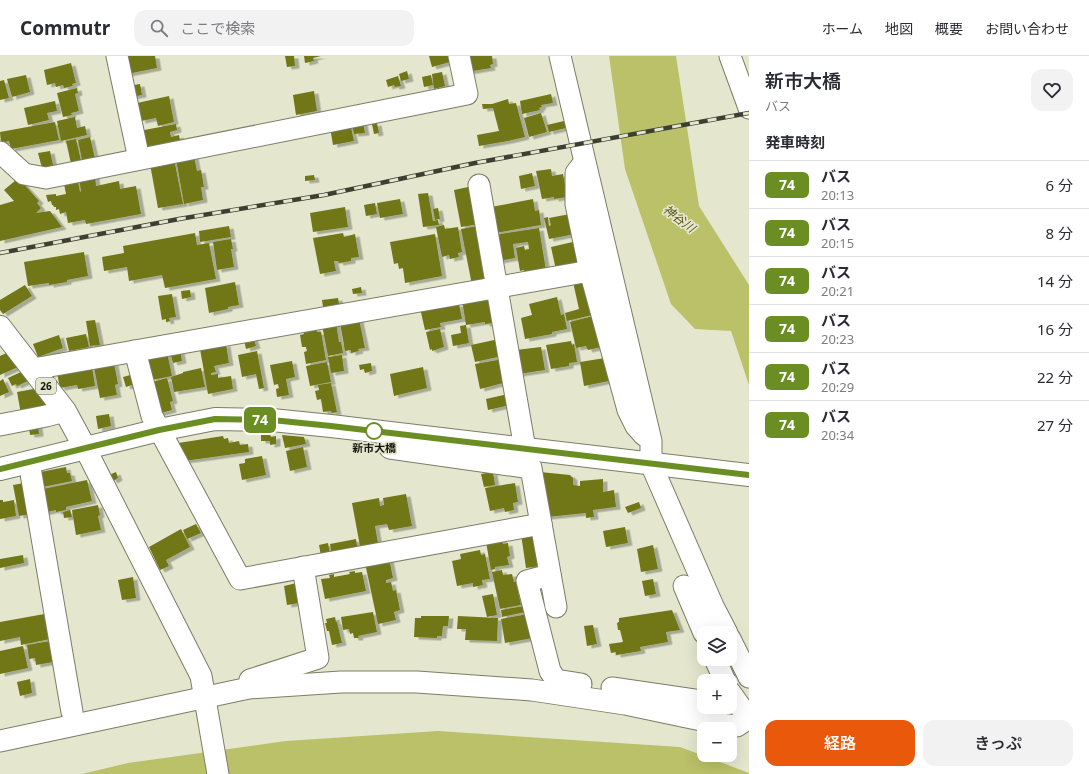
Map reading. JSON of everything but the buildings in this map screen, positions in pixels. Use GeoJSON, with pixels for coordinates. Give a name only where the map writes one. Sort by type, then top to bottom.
{"type":"FeatureCollection","features":[{"type":"Feature","properties":{"kind":"main road","name":"26"},"geometry":{"type":"LineString","coordinates":[[0,327],[65,411],[85,448]]}},
{"type":"Feature","properties":{"kind":"main road"},"geometry":{"type":"LineString","coordinates":[[0,469],[159,430],[215,419],[272,420],[749,475]]}},
{"type":"Feature","properties":{"kind":"street"},"geometry":{"type":"LineString","coordinates":[[117,56],[139,159]]}},
{"type":"Feature","properties":{"kind":"street"},"geometry":{"type":"LineString","coordinates":[[0,152],[24,174],[46,178],[467,94],[459,56]]}},
{"type":"Feature","properties":{"kind":"street"},"geometry":{"type":"LineString","coordinates":[[560,56],[651,441],[651,464],[713,606],[723,626]]}},
{"type":"Feature","properties":{"kind":"street"},"geometry":{"type":"LineString","coordinates":[[730,56],[749,108]]}},
{"type":"Feature","properties":{"kind":"street"},"geometry":{"type":"LineString","coordinates":[[585,162],[576,173],[576,204],[590,272],[628,410],[636,426],[651,441]]}},
{"type":"Feature","properties":{"kind":"street"},"geometry":{"type":"LineString","coordinates":[[479,185],[525,449]]}},
{"type":"Feature","properties":{"kind":"street"},"geometry":{"type":"LineString","coordinates":[[33,369],[590,272]]}},
{"type":"Feature","properties":{"kind":"street"},"geometry":{"type":"LineString","coordinates":[[135,351],[152,416],[240,579],[541,524]]}},
{"type":"Feature","properties":{"kind":"street"},"geometry":{"type":"LineString","coordinates":[[0,425],[65,411]]}},
{"type":"Feature","properties":{"kind":"street"},"geometry":{"type":"LineString","coordinates":[[389,433],[390,448],[531,468],[556,607]]}},
{"type":"Feature","properties":{"kind":"street"},"geometry":{"type":"LineString","coordinates":[[85,448],[201,676],[218,774]]}},
{"type":"Feature","properties":{"kind":"street"},"geometry":{"type":"LineString","coordinates":[[29,462],[72,712]]}},
{"type":"Feature","properties":{"kind":"street"},"geometry":{"type":"LineString","coordinates":[[225,693],[225,688],[318,658],[304,568]]}},
{"type":"Feature","properties":{"kind":"street"},"geometry":{"type":"LineString","coordinates":[[550,575],[527,581],[550,671],[556,680],[697,701]]}},
{"type":"Feature","properties":{"kind":"street"},"geometry":{"type":"LineString","coordinates":[[684,586],[701,626]]}},
{"type":"Feature","properties":{"kind":"street"},"geometry":{"type":"LineString","coordinates":[[737,653],[749,677]]}},
{"type":"Feature","properties":{"kind":"street"},"geometry":{"type":"LineString","coordinates":[[0,741],[249,688],[341,682],[417,682],[532,690],[625,704],[720,724],[738,726],[749,718],[737,702]]}},
{"type":"Feature","properties":{"kind":"street"},"geometry":{"type":"LineString","coordinates":[[0,727],[72,712],[154,698],[204,697]]}},
{"type":"Feature","properties":{"kind":"water","name":"神谷川"},"geometry":{"type":"Polygon","coordinates":[[[609,56],[676,56],[699,206],[749,285],[749,385],[731,331],[695,329],[671,304],[625,169],[609,56]]]}},
{"type":"Feature","properties":{"kind":"water"},"geometry":{"type":"Polygon","coordinates":[[[438,731],[680,747],[697,753],[697,762],[720,762],[749,774],[82,774],[128,763],[286,741],[438,731]]]}},
{"type":"Feature","properties":{"kind":"railway"},"geometry":{"type":"LineString","coordinates":[[0,253],[179,219],[324,195],[475,163],[749,113]]}},
{"type":"Feature","properties":{"kind":"bus line","name":"74"},"geometry":{"type":"LineString","coordinates":[[0,469],[159,430],[215,419],[272,420],[331,426],[749,475]]}},
{"type":"Feature","properties":{"kind":"place","name":"新市大橋"},"geometry":{"type":"Point","coordinates":[374,431]}}]}
